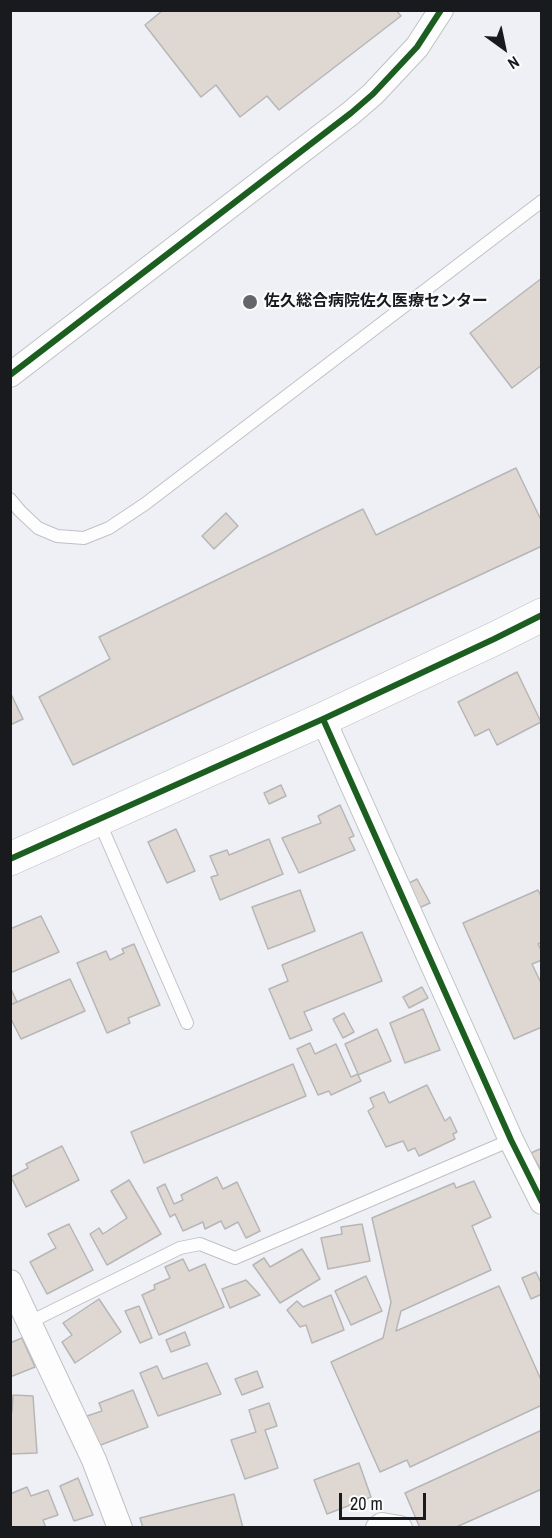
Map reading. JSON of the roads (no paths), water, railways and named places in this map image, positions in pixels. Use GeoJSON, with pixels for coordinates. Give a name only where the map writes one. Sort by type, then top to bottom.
{"type":"FeatureCollection","features":[{"type":"Feature","properties":{"kind":"street"},"geometry":{"type":"LineString","coordinates":[[10,375],[351,113],[373,94],[417,47],[441,10]]}},
{"type":"Feature","properties":{"kind":"street"},"geometry":{"type":"LineString","coordinates":[[10,859],[323,719],[542,615]]}},
{"type":"Feature","properties":{"kind":"street"},"geometry":{"type":"LineString","coordinates":[[323,719],[511,1140],[542,1202]]}},
{"type":"Feature","properties":{"kind":"street"},"geometry":{"type":"LineString","coordinates":[[10,1282],[94,1460],[120,1527]]}},
{"type":"Feature","properties":{"kind":"street"},"geometry":{"type":"LineString","coordinates":[[378,1527],[400,1527]]}},
{"type":"Feature","properties":{"kind":"lane"},"geometry":{"type":"LineString","coordinates":[[10,499],[38,528],[57,536],[84,538],[109,528],[145,504],[542,201]]}},
{"type":"Feature","properties":{"kind":"lane"},"geometry":{"type":"LineString","coordinates":[[98,820],[187,1023]]}},
{"type":"Feature","properties":{"kind":"lane"},"geometry":{"type":"LineString","coordinates":[[30,1322],[180,1248],[200,1244],[235,1258],[511,1140]]}},
{"type":"Feature","properties":{"kind":"place","name":"佐久総合病院佐久医療センター"},"geometry":{"type":"Point","coordinates":[250,302]}}]}
